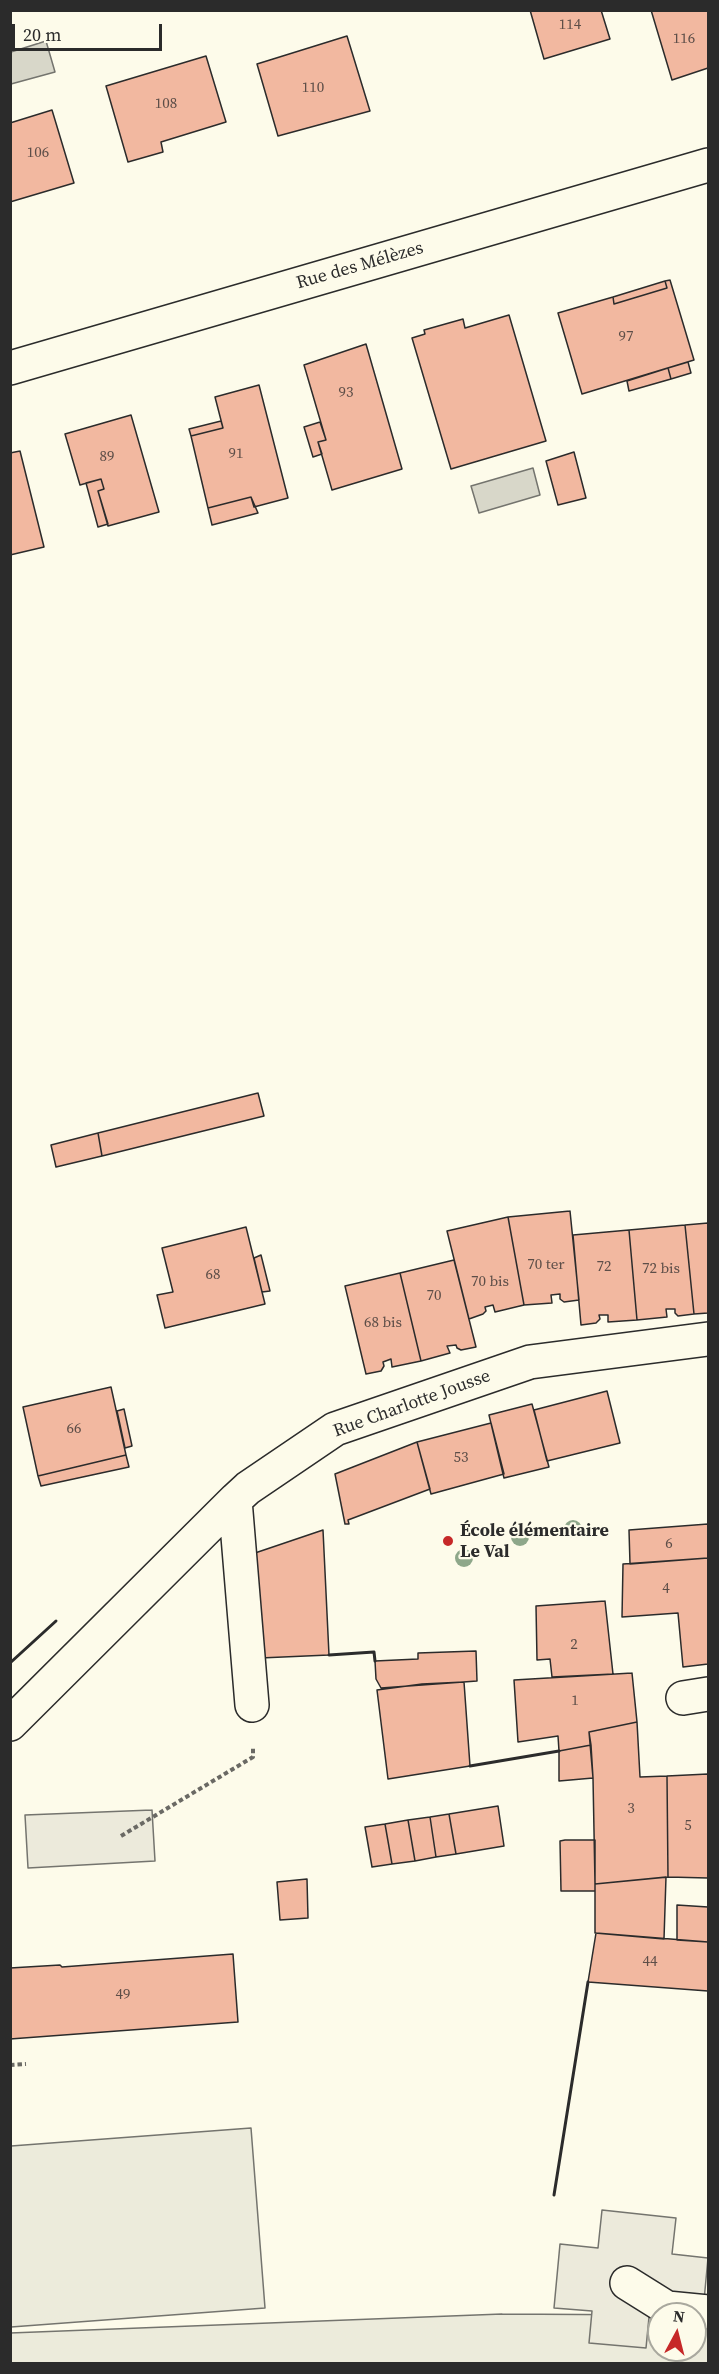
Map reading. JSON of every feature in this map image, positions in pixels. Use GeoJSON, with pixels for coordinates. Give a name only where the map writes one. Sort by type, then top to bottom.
{"type":"FeatureCollection","features":[{"type":"Feature","properties":{"kind":"street","name":"Rue des Mélèzes"},"geometry":{"type":"LineString","coordinates":[[10,368],[708,165]]}},
{"type":"Feature","properties":{"kind":"street","name":"Rue Charlotte Jousse"},"geometry":{"type":"LineString","coordinates":[[10,1724],[248,1488],[335,1429],[530,1362],[708,1339]]}},
{"type":"Feature","properties":{"kind":"street"},"geometry":{"type":"LineString","coordinates":[[235,1500],[252,1705]]}},
{"type":"Feature","properties":{"kind":"street"},"geometry":{"type":"LineString","coordinates":[[627,2283],[667,2308],[708,2312]]}},
{"type":"Feature","properties":{"kind":"path"},"geometry":{"type":"LineString","coordinates":[[121,1836],[253,1757],[252,1705]]}},
{"type":"Feature","properties":{"kind":"path"},"geometry":{"type":"LineString","coordinates":[[10,2065],[26,2064]]}},
{"type":"Feature","properties":{"kind":"shaded area"},"geometry":{"type":"Polygon","coordinates":[[[46,41],[55,72],[11,84],[11,52],[46,41]]]}},
{"type":"Feature","properties":{"kind":"shaded area"},"geometry":{"type":"Polygon","coordinates":[[[533,468],[540,495],[479,513],[471,486],[533,468]]]}},
{"type":"Feature","properties":{"kind":"shaded area"},"geometry":{"type":"Polygon","coordinates":[[[152,1810],[155,1861],[28,1868],[25,1815],[152,1810]]]}},
{"type":"Feature","properties":{"kind":"shaded area"},"geometry":{"type":"Polygon","coordinates":[[[251,2128],[265,2308],[11,2327],[11,2146],[251,2128]]]}},
{"type":"Feature","properties":{"kind":"shaded area"},"geometry":{"type":"Polygon","coordinates":[[[602,2210],[676,2218],[672,2254],[708,2258],[704,2302],[647,2302],[646,2348],[589,2343],[592,2311],[554,2308],[560,2244],[598,2248],[602,2210]]]}},
{"type":"Feature","properties":{"kind":"shaded area"},"geometry":{"type":"Polygon","coordinates":[[[502,2314],[647,2315],[647,2362],[707,2362],[708,2316],[708,2363],[11,2364],[10,2333],[502,2314]]]}},
{"type":"Feature","properties":{"kind":"building"},"geometry":{"type":"Polygon","coordinates":[[[530,10],[601,10],[610,39],[544,59],[530,10]]]}},
{"type":"Feature","properties":{"kind":"building"},"geometry":{"type":"Polygon","coordinates":[[[651,10],[708,10],[708,68],[672,80],[651,10]]]}},
{"type":"Feature","properties":{"kind":"building"},"geometry":{"type":"Polygon","coordinates":[[[347,36],[370,111],[278,136],[257,64],[347,36]]]}},
{"type":"Feature","properties":{"kind":"building"},"geometry":{"type":"Polygon","coordinates":[[[206,56],[226,122],[161,142],[163,152],[128,162],[106,86],[206,56]]]}},
{"type":"Feature","properties":{"kind":"building"},"geometry":{"type":"Polygon","coordinates":[[[52,110],[74,183],[10,202],[10,123],[52,110]]]}},
{"type":"Feature","properties":{"kind":"building"},"geometry":{"type":"Polygon","coordinates":[[[670,280],[694,360],[582,394],[558,313],[613,297],[614,304],[667,288],[665,281],[670,280]]]}},
{"type":"Feature","properties":{"kind":"building"},"geometry":{"type":"Polygon","coordinates":[[[665,281],[667,288],[614,304],[613,297],[665,281]]]}},
{"type":"Feature","properties":{"kind":"building"},"geometry":{"type":"Polygon","coordinates":[[[509,315],[546,441],[451,469],[412,338],[425,334],[424,330],[463,319],[465,328],[509,315]]]}},
{"type":"Feature","properties":{"kind":"building"},"geometry":{"type":"Polygon","coordinates":[[[366,344],[402,469],[332,490],[318,442],[326,440],[304,365],[366,344]]]}},
{"type":"Feature","properties":{"kind":"building"},"geometry":{"type":"Polygon","coordinates":[[[688,362],[691,373],[671,379],[668,368],[688,362]]]}},
{"type":"Feature","properties":{"kind":"building"},"geometry":{"type":"Polygon","coordinates":[[[668,368],[671,379],[629,391],[627,381],[668,368]]]}},
{"type":"Feature","properties":{"kind":"building"},"geometry":{"type":"Polygon","coordinates":[[[259,385],[288,498],[254,507],[251,497],[208,508],[191,436],[223,428],[215,397],[259,385]]]}},
{"type":"Feature","properties":{"kind":"building"},"geometry":{"type":"Polygon","coordinates":[[[131,415],[159,512],[108,526],[98,491],[104,489],[101,479],[80,485],[65,434],[131,415]]]}},
{"type":"Feature","properties":{"kind":"building"},"geometry":{"type":"Polygon","coordinates":[[[221,421],[223,428],[191,436],[189,429],[221,421]]]}},
{"type":"Feature","properties":{"kind":"building"},"geometry":{"type":"Polygon","coordinates":[[[320,422],[326,440],[318,442],[322,454],[313,457],[304,427],[320,422]]]}},
{"type":"Feature","properties":{"kind":"building"},"geometry":{"type":"Polygon","coordinates":[[[20,451],[44,547],[10,555],[10,453],[20,451]]]}},
{"type":"Feature","properties":{"kind":"building"},"geometry":{"type":"Polygon","coordinates":[[[574,452],[586,498],[558,505],[546,461],[574,452]]]}},
{"type":"Feature","properties":{"kind":"building"},"geometry":{"type":"Polygon","coordinates":[[[101,479],[104,489],[98,491],[108,524],[98,527],[86,483],[101,479]]]}},
{"type":"Feature","properties":{"kind":"building"},"geometry":{"type":"Polygon","coordinates":[[[251,497],[258,513],[212,525],[208,508],[251,497]]]}},
{"type":"Feature","properties":{"kind":"building"},"geometry":{"type":"Polygon","coordinates":[[[258,1093],[264,1116],[102,1156],[98,1133],[258,1093]]]}},
{"type":"Feature","properties":{"kind":"building"},"geometry":{"type":"Polygon","coordinates":[[[98,1133],[102,1156],[56,1167],[51,1145],[98,1133]]]}},
{"type":"Feature","properties":{"kind":"building"},"geometry":{"type":"Polygon","coordinates":[[[570,1211],[579,1300],[564,1302],[560,1299],[560,1294],[551,1295],[552,1303],[524,1305],[508,1217],[570,1211]]]}},
{"type":"Feature","properties":{"kind":"building"},"geometry":{"type":"Polygon","coordinates":[[[508,1217],[524,1305],[495,1312],[493,1305],[485,1307],[486,1311],[483,1314],[469,1319],[447,1231],[508,1217]]]}},
{"type":"Feature","properties":{"kind":"building"},"geometry":{"type":"Polygon","coordinates":[[[708,1223],[708,1313],[694,1314],[685,1225],[708,1223]]]}},
{"type":"Feature","properties":{"kind":"building"},"geometry":{"type":"Polygon","coordinates":[[[685,1225],[694,1314],[678,1316],[675,1309],[666,1309],[667,1317],[637,1320],[629,1230],[685,1225]]]}},
{"type":"Feature","properties":{"kind":"building"},"geometry":{"type":"Polygon","coordinates":[[[246,1227],[265,1304],[165,1328],[157,1295],[173,1292],[162,1248],[246,1227]]]}},
{"type":"Feature","properties":{"kind":"building"},"geometry":{"type":"Polygon","coordinates":[[[629,1230],[637,1320],[608,1322],[608,1315],[599,1315],[600,1319],[596,1323],[581,1325],[573,1235],[629,1230]]]}},
{"type":"Feature","properties":{"kind":"building"},"geometry":{"type":"Polygon","coordinates":[[[261,1255],[270,1291],[262,1292],[254,1258],[261,1255]]]}},
{"type":"Feature","properties":{"kind":"building"},"geometry":{"type":"Polygon","coordinates":[[[454,1260],[476,1347],[461,1350],[456,1345],[447,1346],[450,1353],[421,1361],[400,1273],[454,1260]]]}},
{"type":"Feature","properties":{"kind":"building"},"geometry":{"type":"Polygon","coordinates":[[[400,1273],[421,1361],[392,1367],[391,1359],[383,1362],[384,1366],[381,1371],[366,1374],[345,1286],[400,1273]]]}},
{"type":"Feature","properties":{"kind":"building"},"geometry":{"type":"Polygon","coordinates":[[[111,1387],[126,1455],[38,1476],[23,1407],[111,1387]]]}},
{"type":"Feature","properties":{"kind":"building"},"geometry":{"type":"Polygon","coordinates":[[[607,1391],[620,1443],[547,1461],[534,1410],[607,1391]]]}},
{"type":"Feature","properties":{"kind":"building"},"geometry":{"type":"Polygon","coordinates":[[[532,1404],[549,1467],[504,1478],[489,1415],[532,1404]]]}},
{"type":"Feature","properties":{"kind":"building"},"geometry":{"type":"Polygon","coordinates":[[[124,1409],[132,1446],[125,1448],[117,1411],[124,1409]]]}},
{"type":"Feature","properties":{"kind":"building"},"geometry":{"type":"Polygon","coordinates":[[[491,1423],[504,1474],[431,1494],[417,1442],[491,1423]]]}},
{"type":"Feature","properties":{"kind":"building"},"geometry":{"type":"Polygon","coordinates":[[[417,1442],[430,1489],[348,1520],[349,1524],[345,1524],[335,1474],[417,1442]]]}},
{"type":"Feature","properties":{"kind":"building"},"geometry":{"type":"Polygon","coordinates":[[[126,1455],[129,1467],[41,1486],[38,1476],[126,1455]]]}},
{"type":"Feature","properties":{"kind":"building"},"geometry":{"type":"Polygon","coordinates":[[[708,1524],[708,1558],[630,1564],[629,1530],[708,1524]]]}},
{"type":"Feature","properties":{"kind":"building"},"geometry":{"type":"Polygon","coordinates":[[[323,1530],[329,1655],[260,1658],[255,1553],[323,1530]]]}},
{"type":"Feature","properties":{"kind":"building"},"geometry":{"type":"Polygon","coordinates":[[[708,1558],[708,1664],[683,1667],[678,1613],[622,1617],[623,1564],[708,1558]]]}},
{"type":"Feature","properties":{"kind":"building"},"geometry":{"type":"Polygon","coordinates":[[[605,1601],[613,1674],[552,1677],[550,1659],[537,1660],[536,1606],[605,1601]]]}},
{"type":"Feature","properties":{"kind":"building"},"geometry":{"type":"Polygon","coordinates":[[[476,1651],[477,1681],[381,1688],[376,1679],[375,1661],[418,1659],[418,1653],[476,1651]]]}},
{"type":"Feature","properties":{"kind":"building"},"geometry":{"type":"Polygon","coordinates":[[[632,1673],[637,1722],[589,1732],[591,1745],[559,1751],[558,1736],[518,1742],[514,1680],[632,1673]]]}},
{"type":"Feature","properties":{"kind":"building"},"geometry":{"type":"Polygon","coordinates":[[[464,1682],[470,1766],[388,1779],[377,1690],[422,1684],[464,1682]]]}},
{"type":"Feature","properties":{"kind":"building"},"geometry":{"type":"Polygon","coordinates":[[[637,1722],[640,1777],[667,1776],[668,1877],[595,1884],[593,1778],[589,1732],[637,1722]]]}},
{"type":"Feature","properties":{"kind":"building"},"geometry":{"type":"Polygon","coordinates":[[[591,1745],[593,1778],[559,1781],[559,1751],[591,1745]]]}},
{"type":"Feature","properties":{"kind":"building"},"geometry":{"type":"Polygon","coordinates":[[[708,1774],[708,1878],[668,1877],[667,1776],[708,1774]]]}},
{"type":"Feature","properties":{"kind":"building"},"geometry":{"type":"Polygon","coordinates":[[[498,1806],[504,1846],[456,1854],[449,1814],[498,1806]]]}},
{"type":"Feature","properties":{"kind":"building"},"geometry":{"type":"Polygon","coordinates":[[[449,1814],[456,1854],[436,1857],[430,1817],[449,1814]]]}},
{"type":"Feature","properties":{"kind":"building"},"geometry":{"type":"Polygon","coordinates":[[[430,1817],[436,1857],[415,1861],[408,1820],[430,1817]]]}},
{"type":"Feature","properties":{"kind":"building"},"geometry":{"type":"Polygon","coordinates":[[[408,1820],[415,1861],[392,1864],[385,1824],[408,1820]]]}},
{"type":"Feature","properties":{"kind":"building"},"geometry":{"type":"Polygon","coordinates":[[[385,1824],[392,1864],[372,1867],[365,1827],[385,1824]]]}},
{"type":"Feature","properties":{"kind":"building"},"geometry":{"type":"Polygon","coordinates":[[[595,1840],[595,1891],[561,1891],[560,1841],[595,1840]]]}},
{"type":"Feature","properties":{"kind":"building"},"geometry":{"type":"Polygon","coordinates":[[[666,1877],[664,1939],[595,1933],[595,1884],[666,1877]]]}},
{"type":"Feature","properties":{"kind":"building"},"geometry":{"type":"Polygon","coordinates":[[[307,1879],[308,1918],[280,1920],[277,1882],[307,1879]]]}},
{"type":"Feature","properties":{"kind":"building"},"geometry":{"type":"Polygon","coordinates":[[[677,1905],[708,1907],[708,1942],[677,1940],[677,1905]]]}},
{"type":"Feature","properties":{"kind":"building"},"geometry":{"type":"Polygon","coordinates":[[[596,1933],[708,1942],[708,1991],[588,1982],[596,1933]]]}},
{"type":"Feature","properties":{"kind":"building"},"geometry":{"type":"Polygon","coordinates":[[[233,1954],[238,2022],[10,2039],[10,1968],[60,1965],[62,1967],[233,1954]]]}},
{"type":"Feature","properties":{"kind":"wall"},"geometry":{"type":"LineString","coordinates":[[10,1663],[56,1621]]}},
{"type":"Feature","properties":{"kind":"wall"},"geometry":{"type":"LineString","coordinates":[[329,1655],[374,1652],[375,1661]]}},
{"type":"Feature","properties":{"kind":"wall"},"geometry":{"type":"LineString","coordinates":[[470,1766],[559,1751]]}},
{"type":"Feature","properties":{"kind":"wall"},"geometry":{"type":"LineString","coordinates":[[554,2195],[588,1982]]}},
{"type":"Feature","properties":{"kind":"place","name":"École élémentaire Le Val"},"geometry":{"type":"Point","coordinates":[448,1541]}}]}
